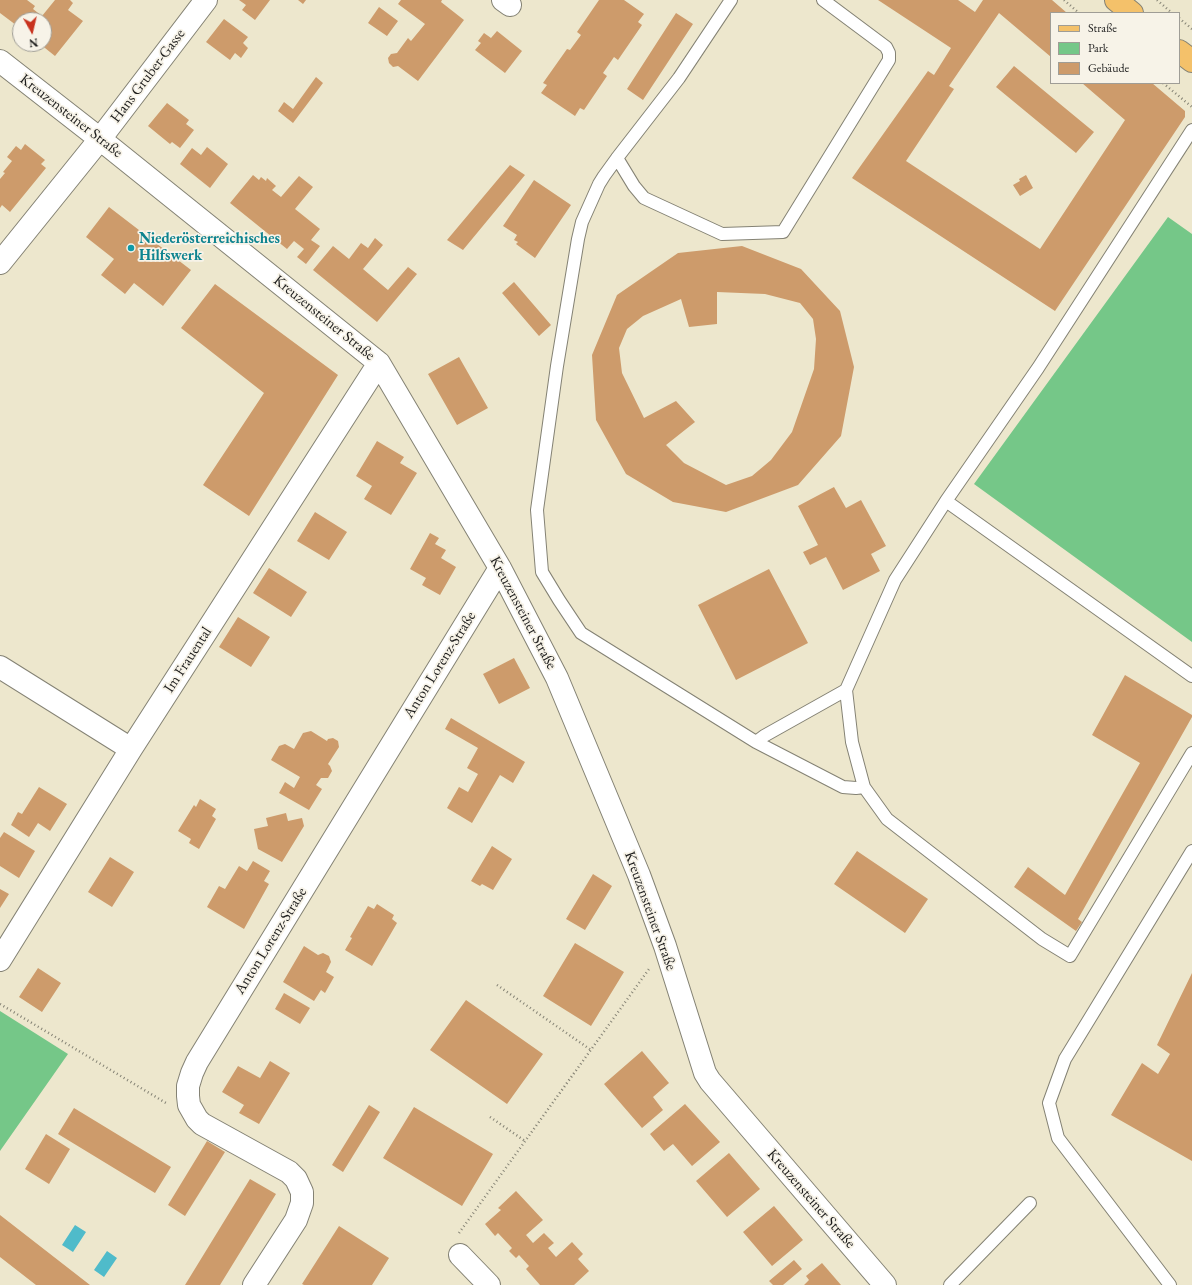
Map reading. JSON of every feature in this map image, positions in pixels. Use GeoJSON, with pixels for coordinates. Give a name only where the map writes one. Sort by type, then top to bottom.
{"type":"FeatureCollection","features":[{"type":"Feature","properties":{"kind":"main road"},"geometry":{"type":"LineString","coordinates":[[1116,0],[1131,12]]}},
{"type":"Feature","properties":{"kind":"main road"},"geometry":{"type":"LineString","coordinates":[[1180,51],[1192,61]]}},
{"type":"Feature","properties":{"kind":"street","name":"Hans Gruber-Gasse"},"geometry":{"type":"LineString","coordinates":[[0,263],[100,139],[206,0]]}},
{"type":"Feature","properties":{"kind":"street","name":"Kreuzensteiner Straße"},"geometry":{"type":"LineString","coordinates":[[0,61],[380,363],[500,568],[557,678],[639,875],[665,946],[705,1073],[710,1081],[885,1285]]}},
{"type":"Feature","properties":{"kind":"street","name":"Im Frauental"},"geometry":{"type":"LineString","coordinates":[[0,960],[131,749],[380,363]]}},
{"type":"Feature","properties":{"kind":"street","name":"Anton Lorenz-Straße"},"geometry":{"type":"LineString","coordinates":[[189,1105],[188,1086],[197,1062],[500,568]]}},
{"type":"Feature","properties":{"kind":"street"},"geometry":{"type":"LineString","coordinates":[[0,667],[131,749]]}},
{"type":"Feature","properties":{"kind":"street"},"geometry":{"type":"LineString","coordinates":[[189,1105],[197,1119],[202,1124],[289,1172],[296,1179],[302,1192],[302,1203],[296,1220],[254,1285]]}},
{"type":"Feature","properties":{"kind":"street"},"geometry":{"type":"LineString","coordinates":[[460,1255],[489,1285]]}},
{"type":"Feature","properties":{"kind":"lane"},"geometry":{"type":"LineString","coordinates":[[731,0],[679,78],[616,158],[599,184],[582,222],[557,366],[536,510],[542,572],[581,633],[756,742],[843,787],[856,788],[864,786]]}},
{"type":"Feature","properties":{"kind":"lane"},"geometry":{"type":"LineString","coordinates":[[616,158],[634,186],[644,198],[722,234],[783,232],[889,60],[889,53],[886,47],[823,0]]}},
{"type":"Feature","properties":{"kind":"lane"},"geometry":{"type":"LineString","coordinates":[[1192,130],[1038,368],[946,501],[895,580],[846,690],[852,742],[864,786],[887,819],[1042,940],[1070,956],[1192,753]]}},
{"type":"Feature","properties":{"kind":"lane"},"geometry":{"type":"LineString","coordinates":[[946,501],[1192,676]]}},
{"type":"Feature","properties":{"kind":"lane"},"geometry":{"type":"LineString","coordinates":[[756,742],[846,690]]}},
{"type":"Feature","properties":{"kind":"lane"},"geometry":{"type":"LineString","coordinates":[[1170,1285],[1058,1138],[1049,1103],[1065,1059],[1192,851]]}},
{"type":"Feature","properties":{"kind":"lane"},"geometry":{"type":"LineString","coordinates":[[950,1285],[1030,1204]]}},
{"type":"Feature","properties":{"kind":"path"},"geometry":{"type":"LineString","coordinates":[[1064,0],[1078,12]]}},
{"type":"Feature","properties":{"kind":"path"},"geometry":{"type":"LineString","coordinates":[[1156,0],[1171,12]]}},
{"type":"Feature","properties":{"kind":"path"},"geometry":{"type":"LineString","coordinates":[[1180,19],[1192,29]]}},
{"type":"Feature","properties":{"kind":"path"},"geometry":{"type":"LineString","coordinates":[[1164,84],[1192,108]]}},
{"type":"Feature","properties":{"kind":"path"},"geometry":{"type":"LineString","coordinates":[[459,1233],[665,946]]}},
{"type":"Feature","properties":{"kind":"path"},"geometry":{"type":"LineString","coordinates":[[497,985],[591,1050]]}},
{"type":"Feature","properties":{"kind":"path"},"geometry":{"type":"LineString","coordinates":[[0,1004],[165,1103],[189,1105]]}},
{"type":"Feature","properties":{"kind":"path"},"geometry":{"type":"LineString","coordinates":[[490,1117],[525,1141]]}},
{"type":"Feature","properties":{"kind":"green space"},"geometry":{"type":"Polygon","coordinates":[[[1168,217],[1192,234],[1192,642],[974,484],[1168,217]]]}},
{"type":"Feature","properties":{"kind":"green space"},"geometry":{"type":"Polygon","coordinates":[[[0,1011],[68,1054],[0,1151],[0,1011]]]}},
{"type":"Feature","properties":{"kind":"water"},"geometry":{"type":"Polygon","coordinates":[[[75,1225],[86,1232],[73,1252],[62,1245],[75,1225]]]}},
{"type":"Feature","properties":{"kind":"water"},"geometry":{"type":"Polygon","coordinates":[[[107,1251],[117,1258],[104,1277],[94,1270],[107,1251]]]}},
{"type":"Feature","properties":{"kind":"building"},"geometry":{"type":"Polygon","coordinates":[[[0,0],[27,0],[35,6],[33,9],[37,12],[12,12],[12,22],[0,13],[0,0]]]}},
{"type":"Feature","properties":{"kind":"building"},"geometry":{"type":"Polygon","coordinates":[[[55,0],[70,0],[73,3],[68,10],[83,21],[55,56],[50,52],[52,52],[52,12],[45,12],[55,0]]]}},
{"type":"Feature","properties":{"kind":"building"},"geometry":{"type":"Polygon","coordinates":[[[239,0],[270,0],[255,20],[242,10],[246,5],[239,0]]]}},
{"type":"Feature","properties":{"kind":"building"},"geometry":{"type":"Polygon","coordinates":[[[298,0],[306,0],[303,4],[298,0]]]}},
{"type":"Feature","properties":{"kind":"building"},"geometry":{"type":"Polygon","coordinates":[[[401,0],[442,0],[441,2],[464,20],[418,81],[398,66],[393,67],[389,63],[388,58],[391,54],[397,53],[408,38],[411,41],[425,24],[398,4],[401,0]]]}},
{"type":"Feature","properties":{"kind":"building"},"geometry":{"type":"Polygon","coordinates":[[[599,0],[624,0],[644,14],[638,22],[642,25],[618,60],[614,57],[603,73],[607,76],[584,110],[580,108],[575,116],[541,93],[547,85],[543,83],[567,49],[570,50],[581,35],[577,32],[599,0]]]}},
{"type":"Feature","properties":{"kind":"building"},"geometry":{"type":"Polygon","coordinates":[[[878,0],[958,0],[975,12],[983,0],[1052,0],[1066,12],[1050,12],[1050,56],[999,13],[949,86],[954,89],[906,161],[1040,249],[1125,120],[1083,84],[1153,84],[1185,111],[1185,117],[1055,311],[852,178],[928,71],[934,75],[951,48],[878,0]]]}},
{"type":"Feature","properties":{"kind":"building"},"geometry":{"type":"Polygon","coordinates":[[[379,7],[398,21],[387,36],[368,23],[379,7]]]}},
{"type":"Feature","properties":{"kind":"building"},"geometry":{"type":"Polygon","coordinates":[[[676,13],[693,24],[643,100],[627,89],[676,13]]]}},
{"type":"Feature","properties":{"kind":"building"},"geometry":{"type":"Polygon","coordinates":[[[224,19],[248,37],[243,43],[248,48],[241,58],[235,53],[230,60],[206,42],[224,19]]]}},
{"type":"Feature","properties":{"kind":"building"},"geometry":{"type":"Polygon","coordinates":[[[497,31],[522,51],[505,73],[475,50],[481,43],[478,41],[484,33],[491,38],[497,31]]]}},
{"type":"Feature","properties":{"kind":"building"},"geometry":{"type":"Polygon","coordinates":[[[1014,66],[1094,132],[1076,153],[996,87],[1014,66]]]}},
{"type":"Feature","properties":{"kind":"building"},"geometry":{"type":"Polygon","coordinates":[[[316,77],[323,83],[293,123],[278,111],[284,102],[293,109],[316,77]]]}},
{"type":"Feature","properties":{"kind":"building"},"geometry":{"type":"Polygon","coordinates":[[[167,103],[189,120],[186,124],[194,130],[180,148],[172,142],[170,144],[148,126],[167,103]]]}},
{"type":"Feature","properties":{"kind":"building"},"geometry":{"type":"Polygon","coordinates":[[[25,144],[45,160],[41,164],[46,168],[10,212],[2,205],[0,208],[0,179],[5,173],[3,172],[12,161],[7,157],[16,146],[21,150],[25,144]]]}},
{"type":"Feature","properties":{"kind":"building"},"geometry":{"type":"Polygon","coordinates":[[[207,147],[228,164],[210,188],[180,164],[192,148],[201,155],[207,147]]]}},
{"type":"Feature","properties":{"kind":"building"},"geometry":{"type":"Polygon","coordinates":[[[510,165],[525,175],[463,250],[447,240],[510,165]]]}},
{"type":"Feature","properties":{"kind":"building"},"geometry":{"type":"Polygon","coordinates":[[[253,175],[259,180],[261,177],[266,181],[267,178],[276,186],[272,190],[281,197],[299,176],[313,187],[295,209],[320,229],[311,240],[320,246],[306,264],[297,257],[304,249],[294,241],[287,249],[230,203],[253,175]]]}},
{"type":"Feature","properties":{"kind":"building"},"geometry":{"type":"Polygon","coordinates":[[[1026,175],[1033,188],[1020,196],[1013,185],[1026,175]]]}},
{"type":"Feature","properties":{"kind":"building"},"geometry":{"type":"Polygon","coordinates":[[[534,180],[571,205],[535,258],[516,244],[518,242],[514,240],[517,235],[503,226],[534,180]]]}},
{"type":"Feature","properties":{"kind":"building","name":"Niederösterreichisches Hilfswerk"},"geometry":{"type":"Polygon","coordinates":[[[109,207],[191,270],[163,306],[134,283],[125,294],[101,275],[114,259],[86,237],[109,207]]]}},
{"type":"Feature","properties":{"kind":"building"},"geometry":{"type":"Polygon","coordinates":[[[375,238],[383,245],[363,269],[388,290],[408,267],[417,274],[377,322],[313,270],[333,246],[349,259],[361,243],[368,248],[375,238]]]}},
{"type":"Feature","properties":{"kind":"building"},"geometry":{"type":"Polygon","coordinates":[[[742,246],[801,269],[840,311],[854,367],[841,436],[798,485],[726,512],[673,502],[626,474],[596,420],[592,355],[617,295],[678,253],[742,246]],[[717,292],[717,324],[689,327],[681,299],[643,316],[627,329],[619,348],[622,373],[644,418],[676,401],[695,422],[666,445],[684,463],[726,485],[752,476],[771,460],[792,432],[814,369],[816,339],[813,319],[800,303],[765,294],[717,292]]]}},
{"type":"Feature","properties":{"kind":"building"},"geometry":{"type":"Polygon","coordinates":[[[514,282],[551,325],[539,336],[502,293],[514,282]]]}},
{"type":"Feature","properties":{"kind":"building"},"geometry":{"type":"Polygon","coordinates":[[[215,284],[338,375],[249,516],[203,485],[264,393],[181,328],[215,284]]]}},
{"type":"Feature","properties":{"kind":"building"},"geometry":{"type":"Polygon","coordinates":[[[459,357],[488,408],[457,425],[428,374],[459,357]]]}},
{"type":"Feature","properties":{"kind":"building"},"geometry":{"type":"Polygon","coordinates":[[[377,441],[404,457],[400,463],[417,473],[391,515],[364,499],[372,486],[356,476],[377,441]]]}},
{"type":"Feature","properties":{"kind":"building"},"geometry":{"type":"Polygon","coordinates":[[[834,487],[846,508],[861,500],[886,546],[871,554],[880,571],[843,590],[826,557],[810,565],[803,552],[818,545],[798,506],[834,487]]]}},
{"type":"Feature","properties":{"kind":"building"},"geometry":{"type":"Polygon","coordinates":[[[315,512],[347,532],[329,560],[297,541],[315,512]]]}},
{"type":"Feature","properties":{"kind":"building"},"geometry":{"type":"Polygon","coordinates":[[[430,533],[439,538],[435,544],[446,550],[441,558],[456,567],[440,595],[422,585],[426,578],[410,569],[430,533]]]}},
{"type":"Feature","properties":{"kind":"building"},"geometry":{"type":"Polygon","coordinates":[[[269,568],[307,592],[291,617],[253,593],[269,568]]]}},
{"type":"Feature","properties":{"kind":"building"},"geometry":{"type":"Polygon","coordinates":[[[769,569],[808,643],[736,680],[698,605],[769,569]]]}},
{"type":"Feature","properties":{"kind":"building"},"geometry":{"type":"Polygon","coordinates":[[[238,617],[270,637],[251,667],[219,647],[238,617]]]}},
{"type":"Feature","properties":{"kind":"building"},"geometry":{"type":"Polygon","coordinates":[[[514,658],[530,688],[499,704],[483,674],[514,658]]]}},
{"type":"Feature","properties":{"kind":"building"},"geometry":{"type":"Polygon","coordinates":[[[1125,675],[1192,715],[1192,717],[1078,919],[1082,922],[1076,931],[1014,887],[1028,867],[1065,895],[1140,763],[1092,735],[1125,675]]]}},
{"type":"Feature","properties":{"kind":"building"},"geometry":{"type":"Polygon","coordinates":[[[451,718],[525,762],[513,783],[500,775],[472,823],[447,808],[459,787],[468,792],[478,774],[467,768],[478,748],[445,729],[451,718]]]}},
{"type":"Feature","properties":{"kind":"building"},"geometry":{"type":"Polygon","coordinates":[[[311,731],[327,741],[328,739],[333,738],[338,741],[339,747],[328,764],[332,771],[328,778],[321,778],[316,785],[322,789],[309,810],[279,793],[285,782],[294,788],[300,777],[271,760],[279,746],[285,744],[294,749],[303,733],[311,731]]]}},
{"type":"Feature","properties":{"kind":"building"},"geometry":{"type":"Polygon","coordinates":[[[39,787],[67,804],[50,831],[38,823],[29,837],[11,825],[18,812],[22,814],[39,787]]]}},
{"type":"Feature","properties":{"kind":"building"},"geometry":{"type":"Polygon","coordinates":[[[200,799],[216,809],[212,816],[216,819],[199,849],[189,843],[191,839],[178,831],[194,805],[196,807],[200,799]]]}},
{"type":"Feature","properties":{"kind":"building"},"geometry":{"type":"Polygon","coordinates":[[[286,813],[288,821],[302,818],[304,826],[282,862],[258,849],[254,829],[268,826],[266,818],[286,813]]]}},
{"type":"Feature","properties":{"kind":"building"},"geometry":{"type":"Polygon","coordinates":[[[4,832],[35,851],[19,878],[0,866],[0,838],[4,832]]]}},
{"type":"Feature","properties":{"kind":"building"},"geometry":{"type":"Polygon","coordinates":[[[492,846],[512,859],[493,890],[482,884],[480,886],[471,881],[492,846]]]}},
{"type":"Feature","properties":{"kind":"building"},"geometry":{"type":"Polygon","coordinates":[[[857,851],[928,899],[905,933],[834,884],[857,851]]]}},
{"type":"Feature","properties":{"kind":"building"},"geometry":{"type":"Polygon","coordinates":[[[110,857],[134,872],[112,907],[88,892],[110,857]]]}},
{"type":"Feature","properties":{"kind":"building"},"geometry":{"type":"Polygon","coordinates":[[[253,861],[270,871],[264,881],[269,884],[244,929],[207,907],[219,886],[225,889],[239,866],[247,871],[253,861]]]}},
{"type":"Feature","properties":{"kind":"building"},"geometry":{"type":"Polygon","coordinates":[[[593,874],[612,886],[585,930],[566,919],[593,874]]]}},
{"type":"Feature","properties":{"kind":"building"},"geometry":{"type":"Polygon","coordinates":[[[0,889],[9,894],[0,908],[0,889]]]}},
{"type":"Feature","properties":{"kind":"building"},"geometry":{"type":"Polygon","coordinates":[[[377,904],[394,915],[392,919],[397,923],[372,966],[345,950],[352,938],[350,937],[368,906],[374,909],[377,904]]]}},
{"type":"Feature","properties":{"kind":"building"},"geometry":{"type":"Polygon","coordinates":[[[575,943],[624,972],[591,1026],[543,996],[575,943]]]}},
{"type":"Feature","properties":{"kind":"building"},"geometry":{"type":"Polygon","coordinates":[[[304,946],[318,955],[323,953],[329,956],[331,962],[326,972],[334,977],[325,993],[321,990],[314,1001],[283,982],[304,946]]]}},
{"type":"Feature","properties":{"kind":"building"},"geometry":{"type":"Polygon","coordinates":[[[38,968],[61,983],[42,1012],[19,997],[38,968]]]}},
{"type":"Feature","properties":{"kind":"building"},"geometry":{"type":"Polygon","coordinates":[[[1192,973],[1192,1161],[1111,1115],[1142,1063],[1158,1074],[1170,1054],[1157,1045],[1192,973]]]}},
{"type":"Feature","properties":{"kind":"building"},"geometry":{"type":"Polygon","coordinates":[[[284,993],[310,1008],[300,1024],[275,1009],[284,993]]]}},
{"type":"Feature","properties":{"kind":"building"},"geometry":{"type":"Polygon","coordinates":[[[466,1000],[543,1054],[507,1104],[430,1050],[466,1000]]]}},
{"type":"Feature","properties":{"kind":"building"},"geometry":{"type":"Polygon","coordinates":[[[642,1051],[669,1083],[653,1097],[663,1110],[642,1128],[604,1084],[642,1051]]]}},
{"type":"Feature","properties":{"kind":"building"},"geometry":{"type":"Polygon","coordinates":[[[270,1061],[290,1073],[259,1124],[239,1113],[244,1105],[222,1092],[238,1066],[260,1078],[270,1061]]]}},
{"type":"Feature","properties":{"kind":"building"},"geometry":{"type":"Polygon","coordinates":[[[685,1104],[720,1142],[692,1166],[673,1144],[664,1151],[650,1134],[685,1104]]]}},
{"type":"Feature","properties":{"kind":"building"},"geometry":{"type":"Polygon","coordinates":[[[369,1105],[380,1112],[343,1172],[332,1165],[369,1105]]]}},
{"type":"Feature","properties":{"kind":"building"},"geometry":{"type":"Polygon","coordinates":[[[414,1107],[493,1154],[462,1206],[383,1158],[414,1107]]]}},
{"type":"Feature","properties":{"kind":"building"},"geometry":{"type":"Polygon","coordinates":[[[74,1108],[171,1167],[155,1193],[58,1134],[74,1108]]]}},
{"type":"Feature","properties":{"kind":"building"},"geometry":{"type":"Polygon","coordinates":[[[46,1134],[70,1149],[49,1184],[25,1169],[46,1134]]]}},
{"type":"Feature","properties":{"kind":"building"},"geometry":{"type":"Polygon","coordinates":[[[207,1141],[225,1152],[185,1216],[168,1205],[207,1141]]]}},
{"type":"Feature","properties":{"kind":"building"},"geometry":{"type":"Polygon","coordinates":[[[729,1153],[760,1189],[727,1217],[696,1181],[729,1153]]]}},
{"type":"Feature","properties":{"kind":"building"},"geometry":{"type":"Polygon","coordinates":[[[250,1179],[276,1194],[220,1285],[185,1285],[250,1179]]]}},
{"type":"Feature","properties":{"kind":"building"},"geometry":{"type":"Polygon","coordinates":[[[516,1191],[543,1220],[526,1235],[533,1243],[544,1233],[554,1243],[548,1248],[556,1257],[572,1242],[583,1254],[578,1259],[589,1271],[574,1285],[540,1285],[526,1269],[529,1266],[519,1255],[516,1258],[509,1251],[512,1248],[498,1233],[495,1236],[485,1224],[501,1210],[498,1208],[516,1191]]]}},
{"type":"Feature","properties":{"kind":"building"},"geometry":{"type":"Polygon","coordinates":[[[774,1206],[803,1240],[772,1266],[743,1232],[774,1206]]]}},
{"type":"Feature","properties":{"kind":"building"},"geometry":{"type":"Polygon","coordinates":[[[0,1215],[90,1285],[36,1285],[0,1257],[0,1215]]]}},
{"type":"Feature","properties":{"kind":"building"},"geometry":{"type":"Polygon","coordinates":[[[339,1226],[389,1258],[372,1285],[302,1284],[339,1226]]]}},
{"type":"Feature","properties":{"kind":"building"},"geometry":{"type":"Polygon","coordinates":[[[794,1260],[802,1269],[783,1285],[773,1285],[769,1281],[794,1260]]]}},
{"type":"Feature","properties":{"kind":"building"},"geometry":{"type":"Polygon","coordinates":[[[822,1263],[841,1285],[804,1285],[809,1280],[806,1276],[822,1263]]]}},
{"type":"Feature","properties":{"kind":"place","name":"Niederösterreichisches Hilfswerk"},"geometry":{"type":"Point","coordinates":[131,248]}}]}
